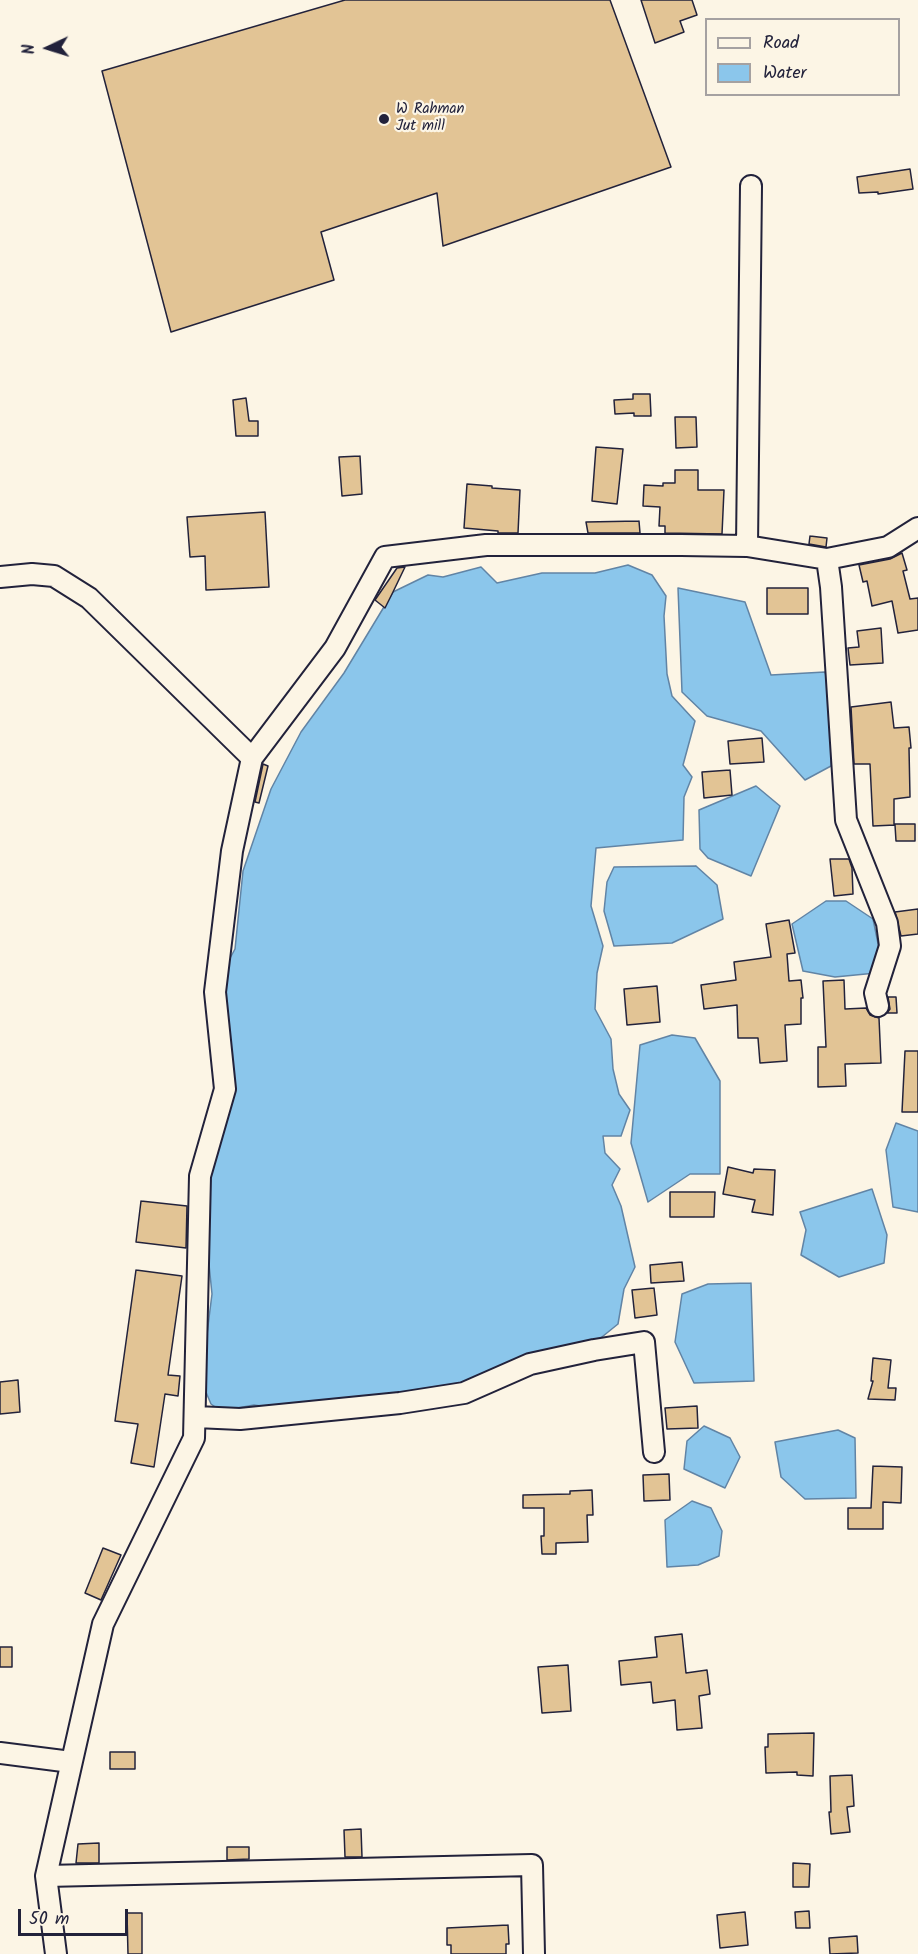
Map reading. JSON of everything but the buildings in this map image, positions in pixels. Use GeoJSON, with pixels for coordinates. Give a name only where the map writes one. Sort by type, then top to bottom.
{"type":"FeatureCollection","features":[{"type":"Feature","properties":{"kind":"street"},"geometry":{"type":"LineString","coordinates":[[747,546],[751,186]]}},
{"type":"Feature","properties":{"kind":"street"},"geometry":{"type":"LineString","coordinates":[[56,1954],[46,1876],[103,1624],[194,1438],[200,1176],[225,1089],[215,992],[232,851],[252,758],[335,648],[386,557],[486,545],[747,546],[827,558],[888,547],[918,528]]}},
{"type":"Feature","properties":{"kind":"street"},"geometry":{"type":"LineString","coordinates":[[827,558],[831,587],[846,820],[887,923],[890,946],[875,993],[878,1006]]}},
{"type":"Feature","properties":{"kind":"street"},"geometry":{"type":"LineString","coordinates":[[0,577],[32,574],[54,576],[89,598],[252,758]]}},
{"type":"Feature","properties":{"kind":"street"},"geometry":{"type":"LineString","coordinates":[[196,1417],[240,1419],[400,1404],[464,1393],[530,1364],[644,1342],[654,1452]]}},
{"type":"Feature","properties":{"kind":"street"},"geometry":{"type":"LineString","coordinates":[[0,1753],[71,1762]]}},
{"type":"Feature","properties":{"kind":"street"},"geometry":{"type":"LineString","coordinates":[[46,1876],[532,1865],[534,1954]]}},
{"type":"Feature","properties":{"kind":"water"},"geometry":{"type":"Polygon","coordinates":[[[628,565],[652,575],[666,596],[664,616],[667,674],[672,696],[695,721],[683,765],[692,777],[684,797],[683,840],[596,848],[591,906],[603,946],[597,973],[595,1009],[611,1039],[613,1069],[619,1094],[630,1110],[621,1136],[603,1136],[605,1153],[620,1169],[612,1185],[621,1206],[635,1267],[624,1289],[618,1324],[592,1345],[470,1386],[407,1396],[327,1400],[287,1410],[254,1405],[221,1411],[211,1404],[205,1390],[204,1358],[212,1294],[200,1176],[228,1084],[212,991],[235,949],[243,871],[271,789],[301,732],[344,673],[393,592],[428,575],[443,577],[481,567],[497,583],[542,573],[595,573],[628,565]]]}},
{"type":"Feature","properties":{"kind":"water"},"geometry":{"type":"Polygon","coordinates":[[[678,588],[745,602],[771,675],[825,672],[832,694],[831,766],[805,780],[761,731],[707,716],[682,692],[678,588]]]}},
{"type":"Feature","properties":{"kind":"water"},"geometry":{"type":"Polygon","coordinates":[[[756,786],[780,806],[751,876],[708,858],[700,849],[699,810],[756,786]]]}},
{"type":"Feature","properties":{"kind":"water"},"geometry":{"type":"Polygon","coordinates":[[[696,866],[717,885],[723,919],[672,943],[614,946],[604,911],[607,882],[614,867],[696,866]]]}},
{"type":"Feature","properties":{"kind":"water"},"geometry":{"type":"Polygon","coordinates":[[[826,901],[846,901],[873,919],[881,958],[876,973],[835,977],[803,971],[792,924],[826,901]]]}},
{"type":"Feature","properties":{"kind":"water"},"geometry":{"type":"Polygon","coordinates":[[[672,1035],[695,1038],[720,1081],[720,1174],[690,1174],[648,1202],[631,1143],[640,1045],[672,1035]]]}},
{"type":"Feature","properties":{"kind":"water"},"geometry":{"type":"Polygon","coordinates":[[[896,1123],[918,1131],[918,1212],[893,1207],[886,1150],[896,1123]]]}},
{"type":"Feature","properties":{"kind":"water"},"geometry":{"type":"Polygon","coordinates":[[[872,1189],[887,1235],[884,1263],[839,1277],[801,1255],[806,1230],[800,1212],[872,1189]]]}},
{"type":"Feature","properties":{"kind":"water"},"geometry":{"type":"Polygon","coordinates":[[[751,1283],[754,1381],[694,1383],[675,1342],[682,1294],[708,1284],[751,1283]]]}},
{"type":"Feature","properties":{"kind":"water"},"geometry":{"type":"Polygon","coordinates":[[[704,1426],[730,1438],[740,1457],[725,1488],[684,1469],[687,1441],[704,1426]]]}},
{"type":"Feature","properties":{"kind":"water"},"geometry":{"type":"Polygon","coordinates":[[[838,1430],[855,1438],[856,1498],[805,1499],[781,1477],[775,1442],[838,1430]]]}},
{"type":"Feature","properties":{"kind":"water"},"geometry":{"type":"Polygon","coordinates":[[[692,1501],[711,1508],[722,1531],[719,1556],[698,1565],[667,1567],[665,1520],[692,1501]]]}},
{"type":"Feature","properties":{"kind":"place","name":"W Rahman Jut mill"},"geometry":{"type":"Point","coordinates":[384,119]}}]}
